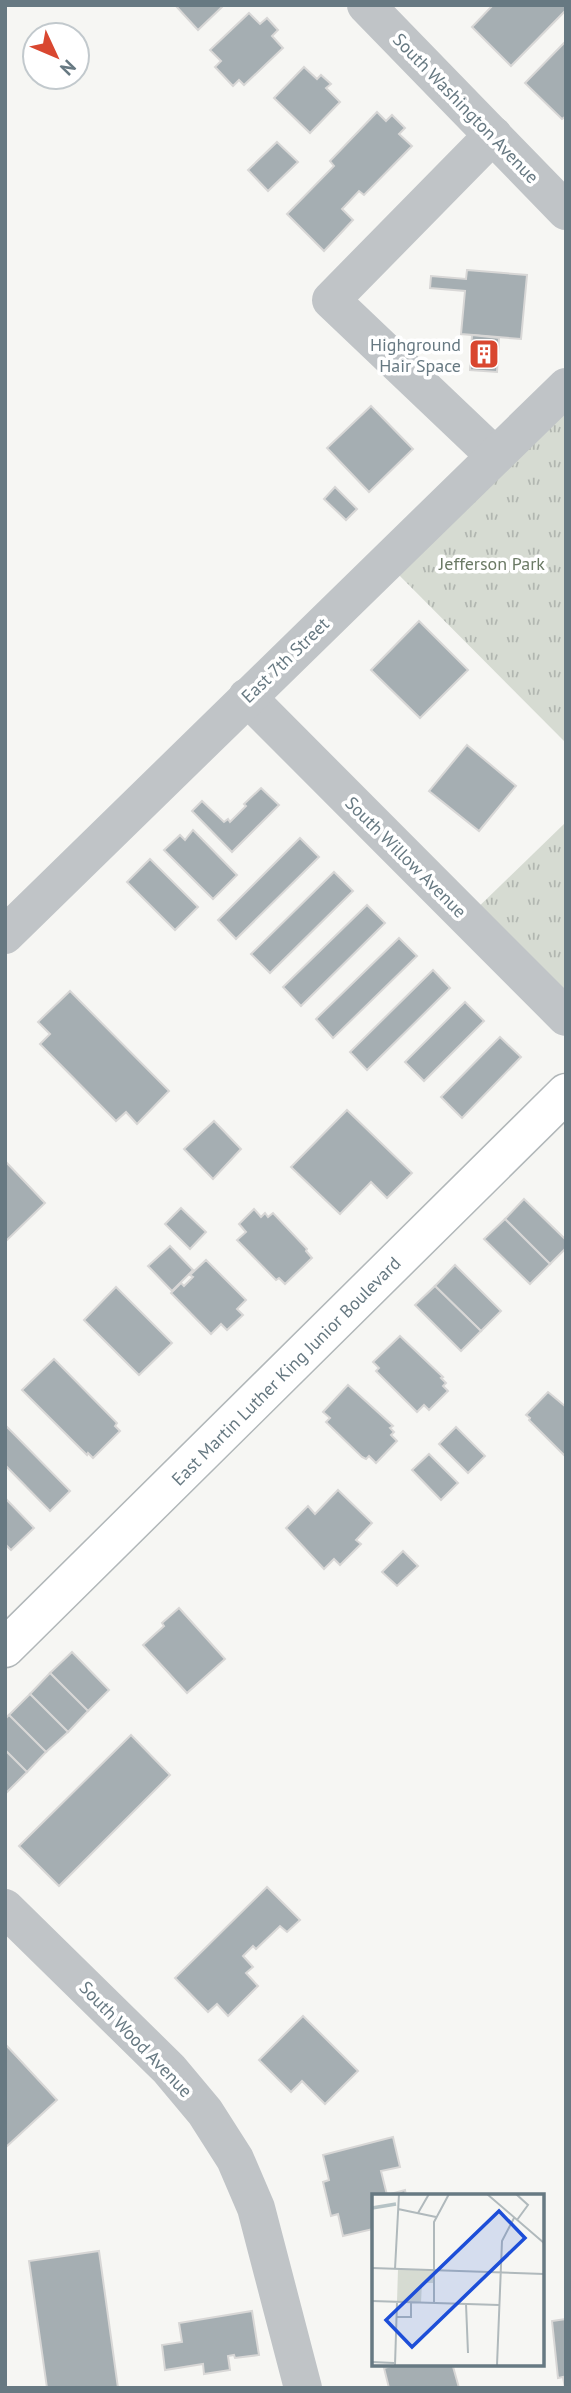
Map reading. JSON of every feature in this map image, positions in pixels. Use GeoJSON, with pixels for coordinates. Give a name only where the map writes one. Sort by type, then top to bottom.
{"type":"FeatureCollection","features":[{"type":"Feature","properties":{"kind":"main road","name":"East Martin Luther King Junior Boulevard"},"geometry":{"type":"LineString","coordinates":[[5,1648],[566,1093]]}},
{"type":"Feature","properties":{"kind":"street","name":"South Washington Avenue"},"geometry":{"type":"LineString","coordinates":[[366,5],[566,211]]}},
{"type":"Feature","properties":{"kind":"street"},"geometry":{"type":"LineString","coordinates":[[493,135],[331,300],[495,456]]}},
{"type":"Feature","properties":{"kind":"street","name":"East 7th Street"},"geometry":{"type":"LineString","coordinates":[[5,935],[566,387]]}},
{"type":"Feature","properties":{"kind":"street","name":"South Willow Avenue"},"geometry":{"type":"LineString","coordinates":[[247,697],[566,1017]]}},
{"type":"Feature","properties":{"kind":"street","name":"South Wood Avenue"},"geometry":{"type":"LineString","coordinates":[[5,1908],[169,2069],[205,2112],[235,2159],[256,2207],[303,2388]]}},
{"type":"Feature","properties":{"kind":"green space","name":"Jefferson Park"},"geometry":{"type":"Polygon","coordinates":[[[566,387],[566,743],[386,562],[566,387]]]}},
{"type":"Feature","properties":{"kind":"green space"},"geometry":{"type":"Polygon","coordinates":[[[566,822],[566,1017],[467,918],[566,822]]]}},
{"type":"Feature","properties":{"kind":"building"},"geometry":{"type":"Polygon","coordinates":[[[175,5],[224,5],[198,30],[175,5]]]}},
{"type":"Feature","properties":{"kind":"building"},"geometry":{"type":"Polygon","coordinates":[[[493,5],[566,5],[566,10],[511,66],[472,27],[493,5]]]}},
{"type":"Feature","properties":{"kind":"building"},"geometry":{"type":"Polygon","coordinates":[[[249,13],[260,24],[267,18],[278,30],[272,36],[283,48],[244,85],[239,80],[233,86],[215,67],[221,61],[210,50],[249,13]]]}},
{"type":"Feature","properties":{"kind":"building"},"geometry":{"type":"Polygon","coordinates":[[[566,41],[566,116],[562,119],[525,83],[566,41]]]}},
{"type":"Feature","properties":{"kind":"building"},"geometry":{"type":"Polygon","coordinates":[[[304,67],[317,79],[321,75],[331,84],[326,88],[340,102],[310,133],[274,98],[304,67]]]}},
{"type":"Feature","properties":{"kind":"building"},"geometry":{"type":"Polygon","coordinates":[[[377,112],[386,121],[392,115],[405,128],[399,134],[412,146],[364,195],[359,191],[342,209],[353,220],[324,251],[287,214],[334,166],[330,161],[377,112]]]}},
{"type":"Feature","properties":{"kind":"building"},"geometry":{"type":"Polygon","coordinates":[[[277,142],[298,162],[268,191],[248,170],[277,142]]]}},
{"type":"Feature","properties":{"kind":"building"},"geometry":{"type":"Polygon","coordinates":[[[467,270],[527,275],[521,339],[461,334],[465,291],[430,288],[431,276],[466,279],[467,270]]]}},
{"type":"Feature","properties":{"kind":"building","name":"Highground Hair Space"},"geometry":{"type":"Polygon","coordinates":[[[472,335],[499,338],[497,372],[470,370],[472,335]]]}},
{"type":"Feature","properties":{"kind":"building"},"geometry":{"type":"Polygon","coordinates":[[[371,406],[413,449],[369,492],[327,448],[371,406]]]}},
{"type":"Feature","properties":{"kind":"building"},"geometry":{"type":"Polygon","coordinates":[[[335,487],[357,509],[346,520],[324,499],[335,487]]]}},
{"type":"Feature","properties":{"kind":"building"},"geometry":{"type":"Polygon","coordinates":[[[419,621],[468,670],[420,718],[371,670],[419,621]]]}},
{"type":"Feature","properties":{"kind":"building"},"geometry":{"type":"Polygon","coordinates":[[[467,745],[516,786],[479,831],[429,791],[467,745]]]}},
{"type":"Feature","properties":{"kind":"building"},"geometry":{"type":"Polygon","coordinates":[[[261,788],[279,805],[232,852],[192,811],[202,801],[224,822],[228,819],[230,822],[261,788]]]}},
{"type":"Feature","properties":{"kind":"building"},"geometry":{"type":"Polygon","coordinates":[[[193,830],[237,875],[213,899],[164,850],[180,835],[185,840],[193,830]]]}},
{"type":"Feature","properties":{"kind":"building"},"geometry":{"type":"Polygon","coordinates":[[[300,838],[319,857],[236,939],[218,920],[300,838]]]}},
{"type":"Feature","properties":{"kind":"building"},"geometry":{"type":"Polygon","coordinates":[[[150,859],[198,907],[175,930],[127,882],[150,859]]]}},
{"type":"Feature","properties":{"kind":"building"},"geometry":{"type":"Polygon","coordinates":[[[334,872],[353,891],[270,973],[251,954],[334,872]]]}},
{"type":"Feature","properties":{"kind":"building"},"geometry":{"type":"Polygon","coordinates":[[[367,905],[385,923],[301,1006],[283,987],[367,905]]]}},
{"type":"Feature","properties":{"kind":"building"},"geometry":{"type":"Polygon","coordinates":[[[399,938],[417,956],[333,1038],[316,1019],[399,938]]]}},
{"type":"Feature","properties":{"kind":"building"},"geometry":{"type":"Polygon","coordinates":[[[433,970],[450,988],[367,1070],[350,1052],[433,970]]]}},
{"type":"Feature","properties":{"kind":"building"},"geometry":{"type":"Polygon","coordinates":[[[70,991],[169,1091],[137,1124],[126,1112],[116,1121],[40,1044],[50,1034],[38,1022],[70,991]]]}},
{"type":"Feature","properties":{"kind":"building"},"geometry":{"type":"Polygon","coordinates":[[[465,1002],[484,1021],[424,1081],[405,1062],[465,1002]]]}},
{"type":"Feature","properties":{"kind":"building"},"geometry":{"type":"Polygon","coordinates":[[[500,1037],[521,1057],[462,1118],[441,1097],[500,1037]]]}},
{"type":"Feature","properties":{"kind":"building"},"geometry":{"type":"Polygon","coordinates":[[[347,1110],[412,1173],[387,1198],[371,1182],[340,1214],[291,1167],[347,1110]]]}},
{"type":"Feature","properties":{"kind":"building"},"geometry":{"type":"Polygon","coordinates":[[[214,1121],[241,1149],[213,1179],[184,1149],[214,1121]]]}},
{"type":"Feature","properties":{"kind":"building"},"geometry":{"type":"Polygon","coordinates":[[[5,1161],[45,1203],[5,1242],[5,1161]]]}},
{"type":"Feature","properties":{"kind":"building"},"geometry":{"type":"Polygon","coordinates":[[[524,1199],[566,1240],[566,1248],[550,1264],[505,1219],[524,1199]]]}},
{"type":"Feature","properties":{"kind":"building"},"geometry":{"type":"Polygon","coordinates":[[[181,1208],[206,1232],[190,1249],[165,1224],[181,1208]]]}},
{"type":"Feature","properties":{"kind":"building"},"geometry":{"type":"Polygon","coordinates":[[[254,1209],[261,1217],[265,1213],[268,1217],[273,1213],[307,1249],[312,1258],[285,1284],[279,1278],[276,1280],[237,1240],[246,1232],[239,1224],[254,1209]]]}},
{"type":"Feature","properties":{"kind":"building"},"geometry":{"type":"Polygon","coordinates":[[[505,1219],[550,1264],[530,1284],[484,1239],[505,1219]]]}},
{"type":"Feature","properties":{"kind":"building"},"geometry":{"type":"Polygon","coordinates":[[[170,1246],[193,1270],[172,1291],[148,1266],[170,1246]]]}},
{"type":"Feature","properties":{"kind":"building"},"geometry":{"type":"Polygon","coordinates":[[[206,1260],[246,1300],[237,1309],[243,1315],[227,1330],[221,1324],[211,1334],[171,1293],[181,1283],[184,1286],[193,1277],[190,1275],[206,1260]]]}},
{"type":"Feature","properties":{"kind":"building"},"geometry":{"type":"Polygon","coordinates":[[[455,1265],[501,1311],[481,1331],[435,1286],[455,1265]]]}},
{"type":"Feature","properties":{"kind":"building"},"geometry":{"type":"Polygon","coordinates":[[[435,1286],[481,1331],[461,1351],[415,1305],[435,1286]]]}},
{"type":"Feature","properties":{"kind":"building"},"geometry":{"type":"Polygon","coordinates":[[[116,1287],[172,1343],[139,1375],[84,1320],[116,1287]]]}},
{"type":"Feature","properties":{"kind":"building"},"geometry":{"type":"Polygon","coordinates":[[[400,1336],[446,1383],[443,1386],[448,1391],[429,1410],[424,1405],[417,1412],[376,1371],[379,1368],[373,1362],[400,1336]]]}},
{"type":"Feature","properties":{"kind":"building"},"geometry":{"type":"Polygon","coordinates":[[[54,1359],[117,1423],[115,1426],[120,1431],[93,1458],[22,1390],[54,1359]]]}},
{"type":"Feature","properties":{"kind":"building"},"geometry":{"type":"Polygon","coordinates":[[[348,1385],[393,1426],[390,1428],[394,1432],[391,1435],[397,1441],[376,1463],[369,1456],[366,1459],[362,1457],[326,1422],[330,1418],[323,1412],[348,1385]]]}},
{"type":"Feature","properties":{"kind":"building"},"geometry":{"type":"Polygon","coordinates":[[[548,1392],[566,1407],[566,1457],[526,1415],[548,1392]]]}},
{"type":"Feature","properties":{"kind":"building"},"geometry":{"type":"Polygon","coordinates":[[[5,1425],[70,1491],[50,1511],[5,1465],[5,1425]]]}},
{"type":"Feature","properties":{"kind":"building"},"geometry":{"type":"Polygon","coordinates":[[[456,1427],[485,1456],[468,1473],[439,1444],[456,1427]]]}},
{"type":"Feature","properties":{"kind":"building"},"geometry":{"type":"Polygon","coordinates":[[[429,1454],[458,1483],[441,1500],[412,1470],[429,1454]]]}},
{"type":"Feature","properties":{"kind":"building"},"geometry":{"type":"Polygon","coordinates":[[[338,1490],[372,1523],[356,1540],[361,1544],[340,1565],[334,1559],[324,1569],[286,1528],[308,1506],[315,1514],[338,1490]]]}},
{"type":"Feature","properties":{"kind":"building"},"geometry":{"type":"Polygon","coordinates":[[[5,1498],[34,1528],[11,1550],[5,1544],[5,1498]]]}},
{"type":"Feature","properties":{"kind":"building"},"geometry":{"type":"Polygon","coordinates":[[[403,1551],[418,1566],[397,1586],[382,1572],[403,1551]]]}},
{"type":"Feature","properties":{"kind":"building"},"geometry":{"type":"Polygon","coordinates":[[[179,1608],[225,1659],[187,1693],[143,1645],[179,1608]]]}},
{"type":"Feature","properties":{"kind":"building"},"geometry":{"type":"Polygon","coordinates":[[[72,1652],[109,1690],[88,1711],[50,1673],[72,1652]]]}},
{"type":"Feature","properties":{"kind":"building"},"geometry":{"type":"Polygon","coordinates":[[[50,1673],[88,1711],[68,1732],[30,1694],[50,1673]]]}},
{"type":"Feature","properties":{"kind":"building"},"geometry":{"type":"Polygon","coordinates":[[[30,1694],[68,1732],[46,1752],[9,1715],[30,1694]]]}},
{"type":"Feature","properties":{"kind":"building"},"geometry":{"type":"Polygon","coordinates":[[[9,1715],[46,1752],[27,1772],[5,1750],[5,1719],[9,1715]]]}},
{"type":"Feature","properties":{"kind":"building"},"geometry":{"type":"Polygon","coordinates":[[[131,1735],[170,1775],[59,1886],[19,1846],[131,1735]]]}},
{"type":"Feature","properties":{"kind":"building"},"geometry":{"type":"Polygon","coordinates":[[[5,1750],[27,1772],[7,1792],[5,1790],[5,1750]]]}},
{"type":"Feature","properties":{"kind":"building"},"geometry":{"type":"Polygon","coordinates":[[[267,1887],[300,1920],[287,1932],[280,1926],[256,1949],[253,1946],[243,1956],[253,1967],[246,1973],[258,1986],[228,2016],[217,2004],[208,2012],[175,1978],[267,1887]]]}},
{"type":"Feature","properties":{"kind":"building"},"geometry":{"type":"Polygon","coordinates":[[[303,2016],[358,2071],[325,2104],[302,2081],[291,2092],[259,2060],[303,2016]]]}},
{"type":"Feature","properties":{"kind":"building"},"geometry":{"type":"Polygon","coordinates":[[[5,2044],[57,2100],[5,2148],[5,2044]]]}},
{"type":"Feature","properties":{"kind":"building"},"geometry":{"type":"Polygon","coordinates":[[[393,2137],[400,2167],[381,2171],[387,2194],[372,2194],[372,2229],[343,2236],[338,2214],[331,2216],[323,2182],[329,2180],[323,2155],[393,2137]]]}},
{"type":"Feature","properties":{"kind":"building"},"geometry":{"type":"Polygon","coordinates":[[[99,2251],[118,2388],[47,2388],[29,2261],[99,2251]]]}},
{"type":"Feature","properties":{"kind":"building"},"geometry":{"type":"Polygon","coordinates":[[[252,2311],[259,2355],[235,2358],[234,2355],[228,2356],[230,2370],[204,2374],[203,2364],[165,2370],[162,2345],[182,2342],[179,2323],[252,2311]]]}},
{"type":"Feature","properties":{"kind":"building"},"geometry":{"type":"Polygon","coordinates":[[[566,2319],[565,2388],[563,2377],[558,2378],[552,2321],[566,2319]]]}},
{"type":"Feature","properties":{"kind":"building"},"geometry":{"type":"Polygon","coordinates":[[[395,2365],[453,2365],[459,2388],[389,2388],[384,2368],[395,2365]]]}},
{"type":"Feature","properties":{"kind":"place","name":"Highground Hair Space"},"geometry":{"type":"Point","coordinates":[484,354]}}]}
